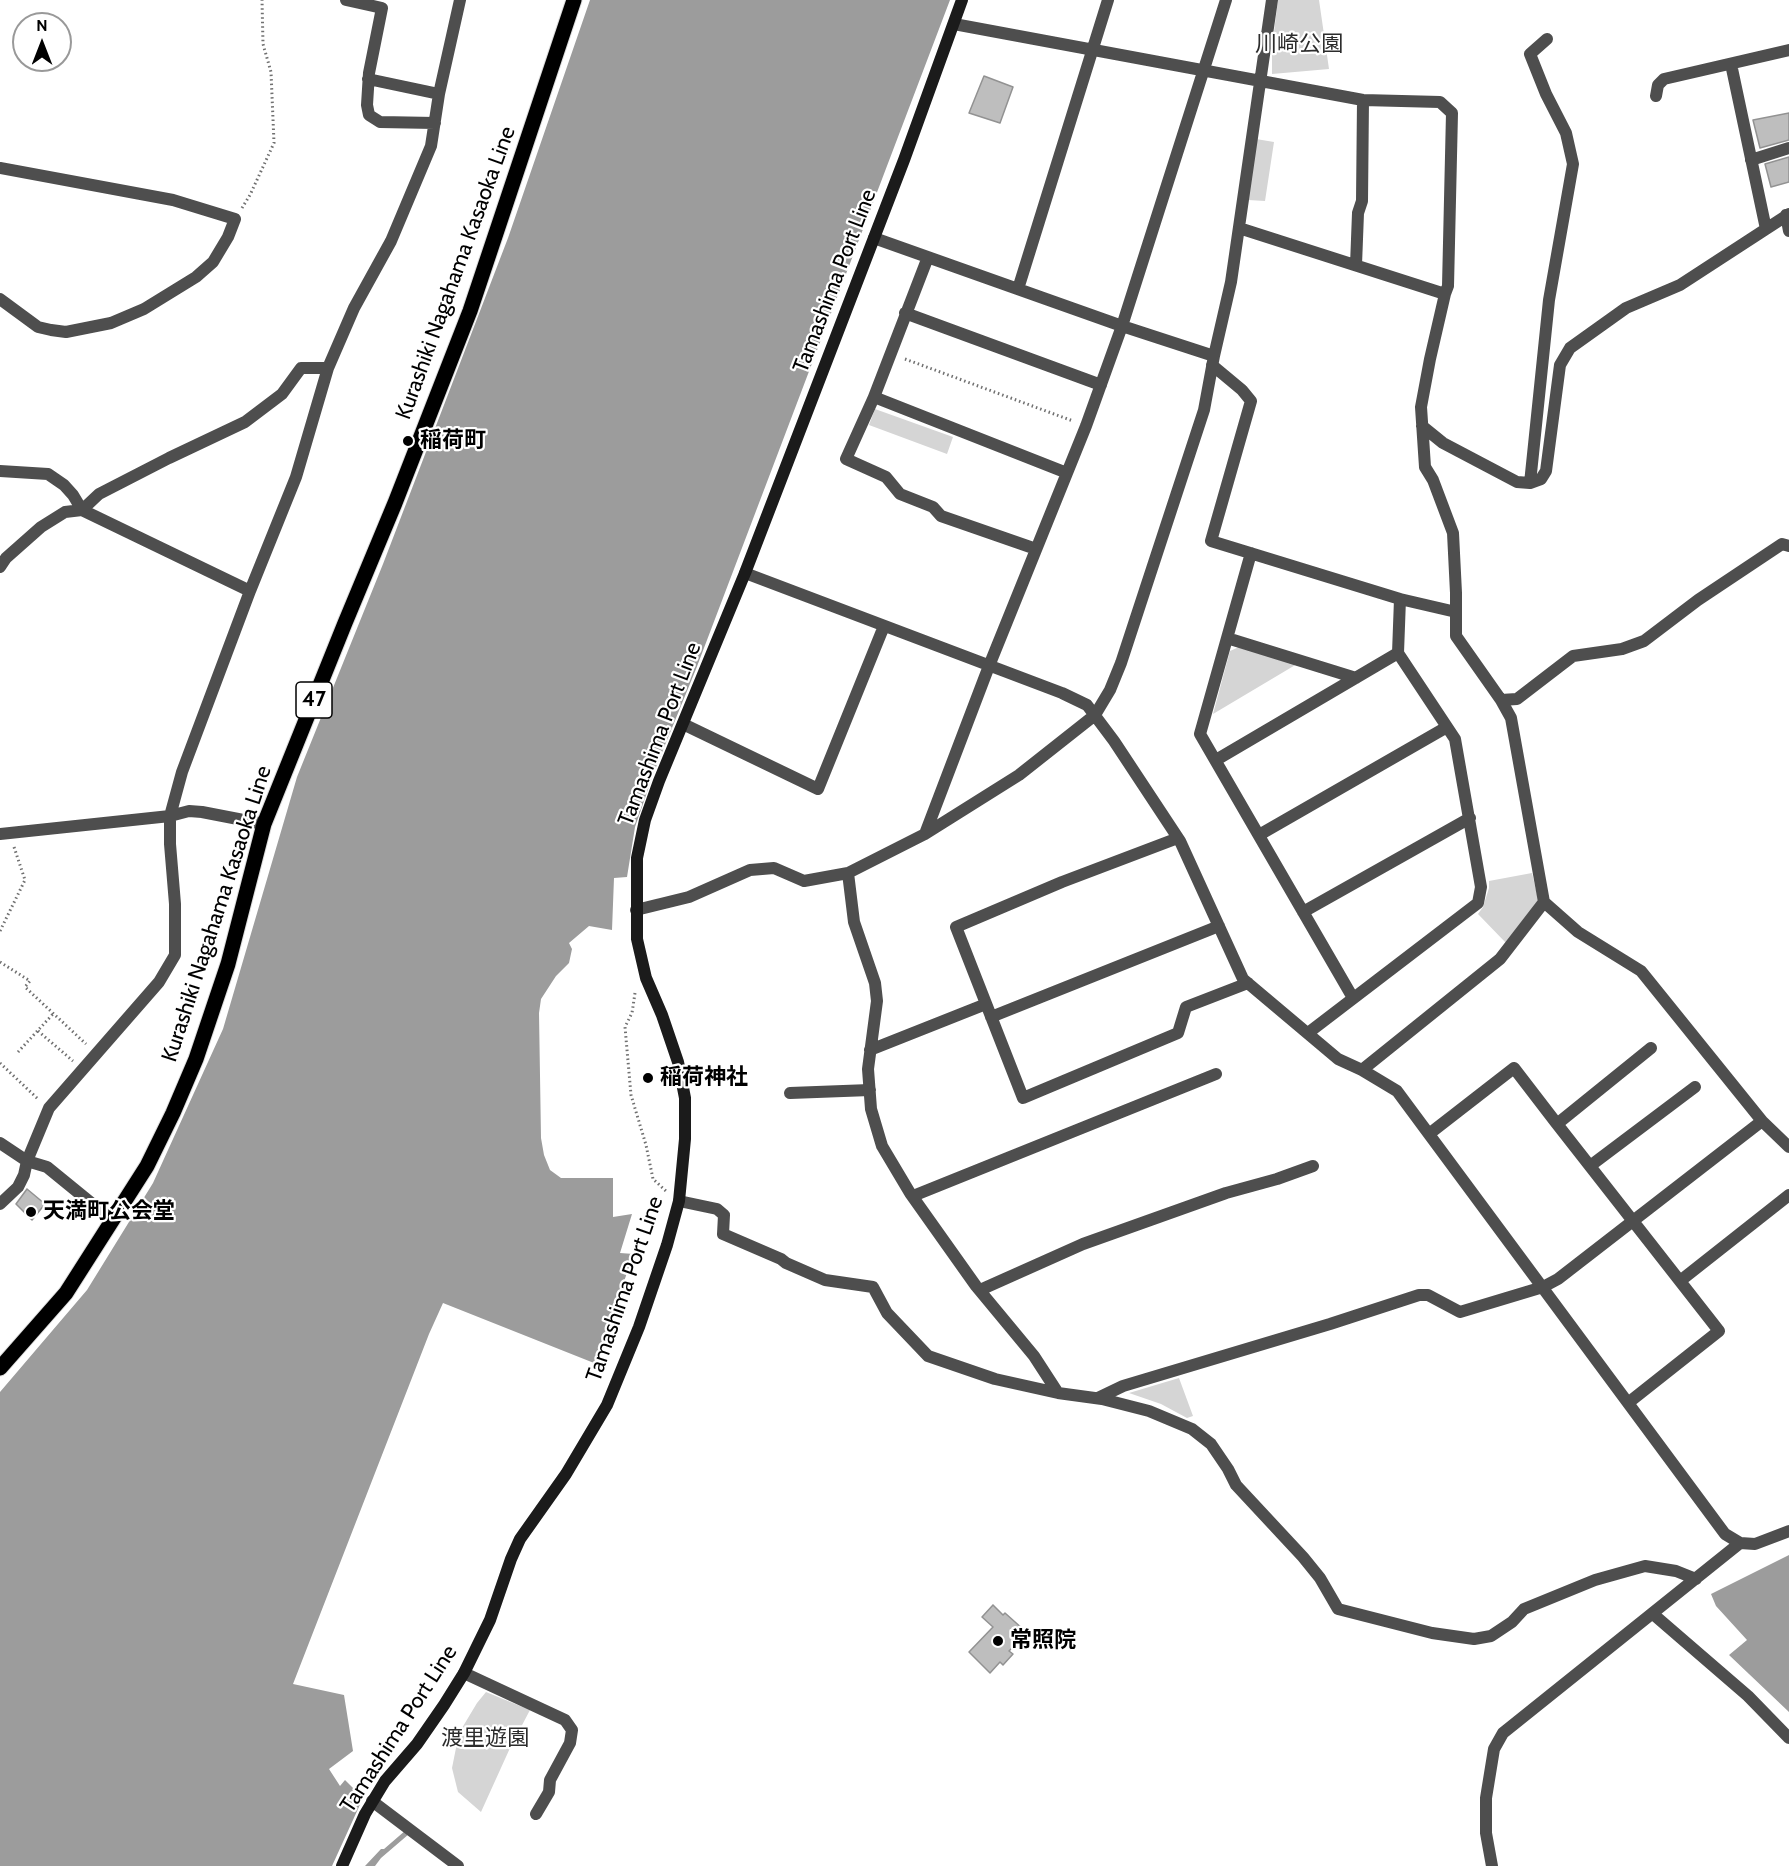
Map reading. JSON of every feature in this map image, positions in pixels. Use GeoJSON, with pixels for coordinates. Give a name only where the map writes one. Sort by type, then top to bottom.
{"type":"FeatureCollection","features":[{"type":"Feature","properties":{"kind":"main road","name":"Kurashiki Nagahama Kasaoka Line"},"geometry":{"type":"LineString","coordinates":[[0,1368],[66,1293],[147,1166],[196,1059],[228,964],[264,824],[395,503],[470,310],[574,0]]}},
{"type":"Feature","properties":{"kind":"main road","name":"Tamashima Port Line"},"geometry":{"type":"LineString","coordinates":[[342,1866],[372,1801],[385,1781],[428,1729],[464,1672],[490,1620],[520,1539],[566,1474],[607,1405],[639,1327],[667,1245],[679,1201],[685,1139],[685,1098],[678,1062],[646,978],[637,939],[638,858],[645,820],[746,573],[962,0]]}},
{"type":"Feature","properties":{"kind":"street"},"geometry":{"type":"LineString","coordinates":[[346,0],[382,8],[368,80],[369,115],[380,122],[435,123]]}},
{"type":"Feature","properties":{"kind":"street"},"geometry":{"type":"LineString","coordinates":[[0,1204],[18,1186],[24,1175],[27,1161],[48,1108],[159,982],[175,955],[176,904],[170,844],[170,816],[182,772],[250,591],[296,477],[328,368],[354,308],[391,241],[431,146],[439,94],[460,0]]}},
{"type":"Feature","properties":{"kind":"street"},"geometry":{"type":"LineString","coordinates":[[1018,289],[1107,0]]}},
{"type":"Feature","properties":{"kind":"street"},"geometry":{"type":"LineString","coordinates":[[925,834],[1101,385],[1226,0]]}},
{"type":"Feature","properties":{"kind":"street"},"geometry":{"type":"LineString","coordinates":[[636,910],[689,897],[750,870],[774,868],[804,881],[848,873],[925,834],[1019,775],[1095,715],[1110,690],[1121,663],[1204,410],[1231,282],[1272,0]]}},
{"type":"Feature","properties":{"kind":"street"},"geometry":{"type":"LineString","coordinates":[[954,24],[1363,100],[1440,102],[1452,113],[1448,286],[1421,407],[1425,467],[1433,480],[1453,533],[1456,636],[1511,718],[1544,902],[1578,933],[1641,971],[1762,1120],[1787,1140]]}},
{"type":"Feature","properties":{"kind":"street"},"geometry":{"type":"LineString","coordinates":[[1530,483],[1549,300],[1573,164],[1566,133],[1546,94],[1530,54],[1547,39]]}},
{"type":"Feature","properties":{"kind":"street"},"geometry":{"type":"LineString","coordinates":[[1656,96],[1658,85],[1664,79],[1789,50]]}},
{"type":"Feature","properties":{"kind":"street"},"geometry":{"type":"LineString","coordinates":[[1731,64],[1766,229]]}},
{"type":"Feature","properties":{"kind":"street"},"geometry":{"type":"LineString","coordinates":[[368,80],[439,94]]}},
{"type":"Feature","properties":{"kind":"street"},"geometry":{"type":"LineString","coordinates":[[1356,265],[1358,213],[1362,201],[1363,100]]}},
{"type":"Feature","properties":{"kind":"street"},"geometry":{"type":"LineString","coordinates":[[1751,160],[1789,148]]}},
{"type":"Feature","properties":{"kind":"street"},"geometry":{"type":"LineString","coordinates":[[0,168],[173,200],[235,219],[228,237],[213,262],[196,277],[144,309],[111,323],[66,332],[51,330],[38,327],[0,299]]}},
{"type":"Feature","properties":{"kind":"street"},"geometry":{"type":"LineString","coordinates":[[1422,426],[1443,442],[1518,482],[1530,483],[1541,479],[1546,471],[1560,365],[1570,348],[1626,308],[1680,285],[1788,215],[1789,231]]}},
{"type":"Feature","properties":{"kind":"street"},"geometry":{"type":"LineString","coordinates":[[1239,228],[1445,294]]}},
{"type":"Feature","properties":{"kind":"street"},"geometry":{"type":"LineString","coordinates":[[874,238],[1122,326],[1213,361],[1251,401],[1210,541],[1400,599],[1456,612]]}},
{"type":"Feature","properties":{"kind":"street"},"geometry":{"type":"LineString","coordinates":[[928,257],[874,397],[846,459],[886,477],[900,494],[933,507],[941,516],[1036,549]]}},
{"type":"Feature","properties":{"kind":"street"},"geometry":{"type":"LineString","coordinates":[[905,313],[1101,385]]}},
{"type":"Feature","properties":{"kind":"street"},"geometry":{"type":"LineString","coordinates":[[0,567],[13,551],[41,527],[65,512],[82,510],[99,494],[245,422],[282,394],[301,368],[328,368]]}},
{"type":"Feature","properties":{"kind":"street"},"geometry":{"type":"LineString","coordinates":[[874,397],[1067,473]]}},
{"type":"Feature","properties":{"kind":"street"},"geometry":{"type":"LineString","coordinates":[[0,471],[48,474],[64,485],[82,510],[250,591]]}},
{"type":"Feature","properties":{"kind":"street"},"geometry":{"type":"LineString","coordinates":[[1501,700],[1518,699],[1573,656],[1622,649],[1644,640],[1698,600],[1782,544],[1789,546]]}},
{"type":"Feature","properties":{"kind":"street"},"geometry":{"type":"LineString","coordinates":[[1251,553],[1200,734],[1353,999]]}},
{"type":"Feature","properties":{"kind":"street"},"geometry":{"type":"LineString","coordinates":[[746,573],[1062,693],[1087,705],[1178,838],[1244,979],[1338,1059],[1397,1091],[1725,1534],[1740,1543],[1755,1545],[1789,1531]]}},
{"type":"Feature","properties":{"kind":"street"},"geometry":{"type":"LineString","coordinates":[[1308,1034],[1478,903],[1481,887],[1455,739],[1398,653],[1400,599]]}},
{"type":"Feature","properties":{"kind":"street"},"geometry":{"type":"LineString","coordinates":[[683,724],[818,789],[884,626]]}},
{"type":"Feature","properties":{"kind":"street"},"geometry":{"type":"LineString","coordinates":[[1227,638],[1356,678]]}},
{"type":"Feature","properties":{"kind":"street"},"geometry":{"type":"LineString","coordinates":[[1216,760],[1398,653]]}},
{"type":"Feature","properties":{"kind":"street"},"geometry":{"type":"LineString","coordinates":[[1259,835],[1447,727]]}},
{"type":"Feature","properties":{"kind":"street"},"geometry":{"type":"LineString","coordinates":[[5,834],[170,816],[189,811],[264,824]]}},
{"type":"Feature","properties":{"kind":"street"},"geometry":{"type":"LineString","coordinates":[[1303,912],[1470,818]]}},
{"type":"Feature","properties":{"kind":"street"},"geometry":{"type":"LineString","coordinates":[[1178,838],[1062,882],[956,927],[1023,1098],[1178,1034],[1186,1007],[1248,982]]}},
{"type":"Feature","properties":{"kind":"street"},"geometry":{"type":"LineString","coordinates":[[848,873],[854,922],[875,983],[877,1001],[870,1050],[870,1090],[871,1109],[882,1146],[913,1196],[980,1290],[1034,1356],[1058,1393]]}},
{"type":"Feature","properties":{"kind":"street"},"geometry":{"type":"LineString","coordinates":[[1362,1070],[1500,959],[1544,902]]}},
{"type":"Feature","properties":{"kind":"street"},"geometry":{"type":"LineString","coordinates":[[991,1017],[1219,926]]}},
{"type":"Feature","properties":{"kind":"street"},"geometry":{"type":"LineString","coordinates":[[870,1050],[986,1004]]}},
{"type":"Feature","properties":{"kind":"street"},"geometry":{"type":"LineString","coordinates":[[1557,1124],[1651,1048]]}},
{"type":"Feature","properties":{"kind":"street"},"geometry":{"type":"LineString","coordinates":[[1430,1134],[1514,1068],[1719,1331],[1628,1402]]}},
{"type":"Feature","properties":{"kind":"street"},"geometry":{"type":"LineString","coordinates":[[913,1196],[1216,1074]]}},
{"type":"Feature","properties":{"kind":"street"},"geometry":{"type":"LineString","coordinates":[[1590,1166],[1695,1087]]}},
{"type":"Feature","properties":{"kind":"street"},"geometry":{"type":"LineString","coordinates":[[790,1093],[870,1090]]}},
{"type":"Feature","properties":{"kind":"street"},"geometry":{"type":"LineString","coordinates":[[1098,1398],[1123,1386],[1419,1295],[1428,1295],[1460,1312],[1543,1287],[1558,1279],[1762,1120]]}},
{"type":"Feature","properties":{"kind":"street"},"geometry":{"type":"LineString","coordinates":[[0,1143],[27,1161],[47,1167],[112,1220]]}},
{"type":"Feature","properties":{"kind":"street"},"geometry":{"type":"LineString","coordinates":[[980,1290],[1083,1244],[1226,1193],[1313,1166]]}},
{"type":"Feature","properties":{"kind":"street"},"geometry":{"type":"LineString","coordinates":[[1680,1281],[1789,1195]]}},
{"type":"Feature","properties":{"kind":"street"},"geometry":{"type":"LineString","coordinates":[[679,1201],[717,1209],[724,1215],[723,1233],[781,1258],[786,1263],[825,1280],[873,1287],[887,1313],[928,1356],[995,1379],[1058,1393],[1098,1398],[1170,1418],[1192,1429],[1211,1444],[1236,1485],[1303,1557],[1338,1609],[1432,1633],[1474,1638],[1491,1636],[1512,1622],[1524,1609],[1594,1580],[1645,1566],[1676,1571],[1696,1579]]}},
{"type":"Feature","properties":{"kind":"street"},"geometry":{"type":"LineString","coordinates":[[1492,1866],[1486,1833],[1486,1798],[1494,1749],[1503,1733],[1740,1543]]}},
{"type":"Feature","properties":{"kind":"street"},"geometry":{"type":"LineString","coordinates":[[1653,1614],[1748,1696],[1789,1738]]}},
{"type":"Feature","properties":{"kind":"street"},"geometry":{"type":"LineString","coordinates":[[464,1672],[566,1720],[572,1730],[570,1743],[550,1780],[549,1792],[536,1814]]}},
{"type":"Feature","properties":{"kind":"street"},"geometry":{"type":"LineString","coordinates":[[372,1801],[458,1866]]}},
{"type":"Feature","properties":{"kind":"path"},"geometry":{"type":"LineString","coordinates":[[235,219],[250,195],[274,143],[271,72],[263,44],[262,0]]}},
{"type":"Feature","properties":{"kind":"path"},"geometry":{"type":"LineString","coordinates":[[890,353],[1086,426]]}},
{"type":"Feature","properties":{"kind":"path"},"geometry":{"type":"LineString","coordinates":[[0,931],[25,880],[5,834]]}},
{"type":"Feature","properties":{"kind":"path"},"geometry":{"type":"LineString","coordinates":[[642,959],[636,976],[635,1002],[625,1027],[631,1095],[646,1145],[653,1179],[679,1201]]}},
{"type":"Feature","properties":{"kind":"path"},"geometry":{"type":"LineString","coordinates":[[0,962],[30,981],[25,987],[96,1054]]}},
{"type":"Feature","properties":{"kind":"path"},"geometry":{"type":"LineString","coordinates":[[18,1052],[54,1014]]}},
{"type":"Feature","properties":{"kind":"path"},"geometry":{"type":"LineString","coordinates":[[38,1031],[83,1069]]}},
{"type":"Feature","properties":{"kind":"path"},"geometry":{"type":"LineString","coordinates":[[0,1063],[48,1108]]}},
{"type":"Feature","properties":{"kind":"green space","name":"川崎公園"},"geometry":{"type":"Polygon","coordinates":[[[1278,0],[1319,0],[1329,69],[1272,74],[1272,48],[1278,0]]]}},
{"type":"Feature","properties":{"kind":"green space"},"geometry":{"type":"Polygon","coordinates":[[[1256,139],[1274,142],[1265,201],[1248,200],[1256,139]]]}},
{"type":"Feature","properties":{"kind":"green space"},"geometry":{"type":"Polygon","coordinates":[[[875,409],[953,437],[947,454],[869,425],[875,409]]]}},
{"type":"Feature","properties":{"kind":"green space"},"geometry":{"type":"Polygon","coordinates":[[[1239,647],[1297,664],[1213,714],[1230,651],[1239,647]]]}},
{"type":"Feature","properties":{"kind":"green space"},"geometry":{"type":"Polygon","coordinates":[[[1532,873],[1539,903],[1506,943],[1478,914],[1483,907],[1489,881],[1532,873]]]}},
{"type":"Feature","properties":{"kind":"green space"},"geometry":{"type":"Polygon","coordinates":[[[1179,1378],[1193,1416],[1187,1418],[1161,1404],[1129,1393],[1179,1378]]]}},
{"type":"Feature","properties":{"kind":"green space","name":"渡里遊園"},"geometry":{"type":"Polygon","coordinates":[[[486,1692],[530,1710],[481,1812],[458,1792],[452,1768],[459,1733],[486,1692]]]}},
{"type":"Feature","properties":{"kind":"shaded area"},"geometry":{"type":"Polygon","coordinates":[[[590,0],[950,0],[696,669],[654,772],[635,827],[627,877],[614,878],[612,930],[589,926],[569,943],[572,949],[569,963],[556,976],[541,999],[539,1013],[541,1138],[544,1155],[550,1170],[561,1178],[613,1178],[613,1217],[632,1214],[620,1253],[634,1254],[594,1363],[443,1303],[293,1684],[344,1695],[353,1751],[329,1769],[340,1786],[345,1780],[363,1798],[332,1866],[0,1866],[0,1392],[87,1290],[153,1183],[223,1029],[297,777],[383,564],[508,238],[590,0]]]}},
{"type":"Feature","properties":{"kind":"shaded area"},"geometry":{"type":"Polygon","coordinates":[[[1789,1555],[1789,1712],[1729,1655],[1747,1640],[1716,1606],[1711,1594],[1789,1555]]]}},
{"type":"Feature","properties":{"kind":"shaded area"},"geometry":{"type":"Polygon","coordinates":[[[406,1830],[409,1834],[375,1866],[365,1866],[381,1849],[384,1849],[406,1830]]]}},
{"type":"Feature","properties":{"kind":"building"},"geometry":{"type":"Polygon","coordinates":[[[984,76],[1013,87],[1000,123],[969,113],[984,76]]]}},
{"type":"Feature","properties":{"kind":"building"},"geometry":{"type":"Polygon","coordinates":[[[1789,113],[1789,140],[1760,148],[1753,120],[1789,113]]]}},
{"type":"Feature","properties":{"kind":"building"},"geometry":{"type":"Polygon","coordinates":[[[1789,157],[1789,182],[1771,187],[1765,164],[1789,157]]]}},
{"type":"Feature","properties":{"kind":"building","name":"天満町公会堂"},"geometry":{"type":"Polygon","coordinates":[[[27,1189],[45,1204],[32,1220],[16,1204],[27,1189]]]}},
{"type":"Feature","properties":{"kind":"building","name":"常照院"},"geometry":{"type":"Polygon","coordinates":[[[993,1605],[1024,1630],[1015,1639],[1017,1643],[1009,1651],[1013,1654],[1003,1665],[1000,1662],[990,1673],[969,1652],[993,1627],[982,1617],[993,1605]]]}},
{"type":"Feature","properties":{"kind":"place","name":"稲荷町"},"geometry":{"type":"Point","coordinates":[408,441]}},
{"type":"Feature","properties":{"kind":"place","name":"稲荷神社"},"geometry":{"type":"Point","coordinates":[648,1078]}},
{"type":"Feature","properties":{"kind":"place","name":"天満町公会堂"},"geometry":{"type":"Point","coordinates":[31,1212]}},
{"type":"Feature","properties":{"kind":"place","name":"常照院"},"geometry":{"type":"Point","coordinates":[998,1641]}}]}
